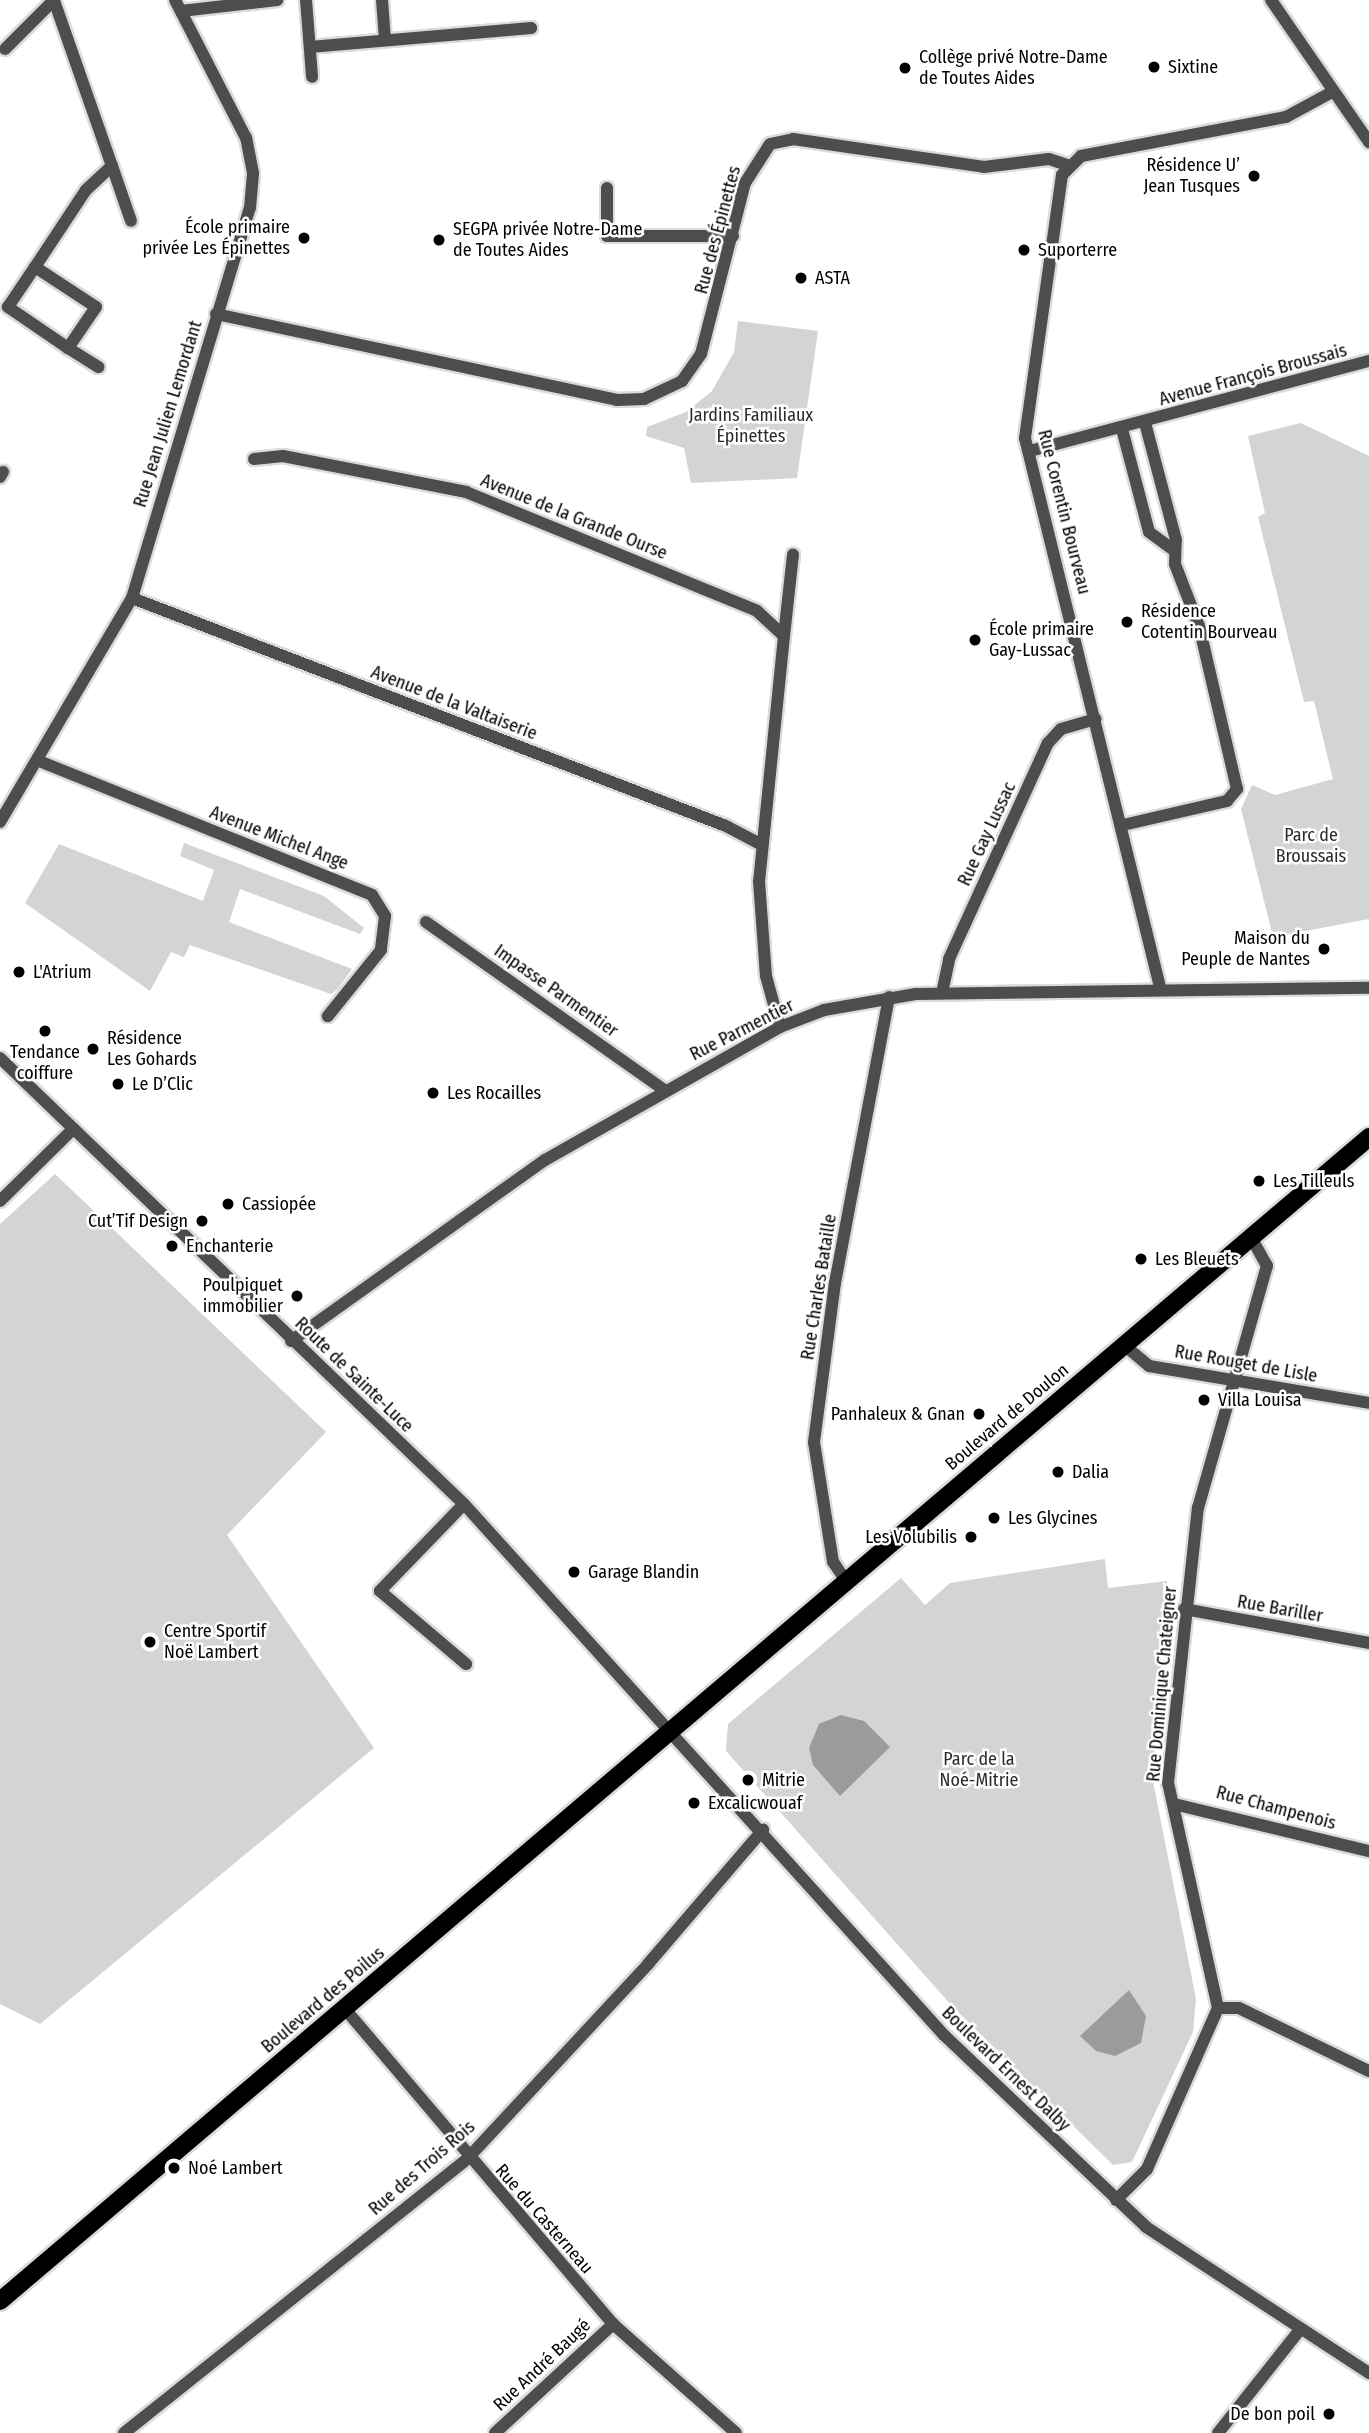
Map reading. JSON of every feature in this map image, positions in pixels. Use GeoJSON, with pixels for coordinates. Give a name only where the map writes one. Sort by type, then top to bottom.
{"type":"FeatureCollection","features":[{"type":"Feature","properties":{"kind":"main road","name":"Boulevard de Doulon"},"geometry":{"type":"LineString","coordinates":[[672,1729],[1369,1137]]}},
{"type":"Feature","properties":{"kind":"main road","name":"Boulevard des Poilus"},"geometry":{"type":"LineString","coordinates":[[0,2301],[672,1729]]}},
{"type":"Feature","properties":{"kind":"street"},"geometry":{"type":"LineString","coordinates":[[178,5],[277,0]]}},
{"type":"Feature","properties":{"kind":"street"},"geometry":{"type":"LineString","coordinates":[[306,0],[312,77]]}},
{"type":"Feature","properties":{"kind":"street"},"geometry":{"type":"LineString","coordinates":[[382,0],[385,40]]}},
{"type":"Feature","properties":{"kind":"street"},"geometry":{"type":"LineString","coordinates":[[1270,0],[1369,142]]}},
{"type":"Feature","properties":{"kind":"street"},"geometry":{"type":"LineString","coordinates":[[5,49],[53,1],[131,221]]}},
{"type":"Feature","properties":{"kind":"street","name":"Rue Jean Julien Lemordant"},"geometry":{"type":"LineString","coordinates":[[0,822],[39,761],[132,598],[250,208],[251,156],[178,5]]}},
{"type":"Feature","properties":{"kind":"street"},"geometry":{"type":"LineString","coordinates":[[310,47],[531,28]]}},
{"type":"Feature","properties":{"kind":"street","name":"Rue des Épinettes"},"geometry":{"type":"LineString","coordinates":[[216,314],[617,400],[644,399],[682,381],[701,354],[752,165],[781,140],[984,167],[1049,159],[1068,165],[1081,156],[1286,117],[1332,92]]}},
{"type":"Feature","properties":{"kind":"street","name":"Rue Corentin Bourveau"},"geometry":{"type":"LineString","coordinates":[[1068,165],[1024,426],[1123,825],[1160,987]]}},
{"type":"Feature","properties":{"kind":"street"},"geometry":{"type":"LineString","coordinates":[[98,368],[8,307],[86,190],[112,166]]}},
{"type":"Feature","properties":{"kind":"street"},"geometry":{"type":"LineString","coordinates":[[607,188],[607,236],[733,236]]}},
{"type":"Feature","properties":{"kind":"street"},"geometry":{"type":"LineString","coordinates":[[35,267],[96,307],[68,348]]}},
{"type":"Feature","properties":{"kind":"street","name":"Avenue François Broussais"},"geometry":{"type":"LineString","coordinates":[[1030,451],[1122,429],[1369,361]]}},
{"type":"Feature","properties":{"kind":"street","name":"Avenue François Broussais"},"geometry":{"type":"LineString","coordinates":[[1145,422],[1176,540],[1172,549]]}},
{"type":"Feature","properties":{"kind":"street","name":"Avenue François Broussais"},"geometry":{"type":"LineString","coordinates":[[1122,429],[1149,532],[1172,549],[1199,626],[1237,789],[1227,801],[1123,825]]}},
{"type":"Feature","properties":{"kind":"street","name":"Avenue de la Grande Ourse"},"geometry":{"type":"LineString","coordinates":[[254,459],[283,456],[466,492],[757,611],[783,636]]}},
{"type":"Feature","properties":{"kind":"street"},"geometry":{"type":"LineString","coordinates":[[779,1027],[766,976],[762,845],[793,554]]}},
{"type":"Feature","properties":{"kind":"street","name":"Avenue de la Valtaiserie"},"geometry":{"type":"LineString","coordinates":[[132,598],[726,826],[762,845]]}},
{"type":"Feature","properties":{"kind":"street","name":"Rue Gay Lussac"},"geometry":{"type":"LineString","coordinates":[[942,993],[948,959],[1048,743],[1061,729],[1096,719]]}},
{"type":"Feature","properties":{"kind":"street","name":"Avenue Michel Ange"},"geometry":{"type":"LineString","coordinates":[[39,761],[372,895],[385,916],[382,950],[328,1016]]}},
{"type":"Feature","properties":{"kind":"street","name":"Impasse Parmentier"},"geometry":{"type":"LineString","coordinates":[[426,922],[664,1090]]}},
{"type":"Feature","properties":{"kind":"street","name":"Rue Parmentier"},"geometry":{"type":"LineString","coordinates":[[291,1340],[545,1160],[779,1027],[889,997],[942,993],[1121,995],[1160,987],[1369,988]]}},
{"type":"Feature","properties":{"kind":"street","name":"Rue Charles Bataille"},"geometry":{"type":"LineString","coordinates":[[846,1581],[833,1562],[814,1442],[835,1283],[889,997]]}},
{"type":"Feature","properties":{"kind":"street","name":"Route de Sainte-Luce"},"geometry":{"type":"LineString","coordinates":[[0,1058],[464,1504],[672,1729]]}},
{"type":"Feature","properties":{"kind":"street"},"geometry":{"type":"LineString","coordinates":[[0,1201],[73,1129]]}},
{"type":"Feature","properties":{"kind":"street","name":"Rue Dominique Chateigner"},"geometry":{"type":"LineString","coordinates":[[1218,2008],[1168,1783],[1184,1609],[1198,1508],[1267,1266],[1251,1237]]}},
{"type":"Feature","properties":{"kind":"street","name":"Rue Rouget de Lisle"},"geometry":{"type":"LineString","coordinates":[[1124,1345],[1149,1366],[1369,1403]]}},
{"type":"Feature","properties":{"kind":"street"},"geometry":{"type":"LineString","coordinates":[[464,1504],[380,1591],[466,1664]]}},
{"type":"Feature","properties":{"kind":"street","name":"Rue Bariller"},"geometry":{"type":"LineString","coordinates":[[1184,1609],[1369,1643]]}},
{"type":"Feature","properties":{"kind":"street","name":"Boulevard Ernest Dalby"},"geometry":{"type":"LineString","coordinates":[[672,1729],[944,2035],[1116,2200],[1298,2332],[1369,2373]]}},
{"type":"Feature","properties":{"kind":"street","name":"Rue Champenois"},"geometry":{"type":"LineString","coordinates":[[1174,1804],[1199,1805],[1369,1851]]}},
{"type":"Feature","properties":{"kind":"street","name":"Rue des Trois Rois"},"geometry":{"type":"LineString","coordinates":[[124,2433],[468,2158],[649,1964],[763,1830]]}},
{"type":"Feature","properties":{"kind":"street"},"geometry":{"type":"LineString","coordinates":[[1116,2200],[1147,2169],[1218,2008],[1239,2008],[1369,2071]]}},
{"type":"Feature","properties":{"kind":"street","name":"Rue du Casterneau"},"geometry":{"type":"LineString","coordinates":[[345,2009],[468,2158],[612,2323],[736,2433]]}},
{"type":"Feature","properties":{"kind":"street","name":"Rue André Baugé"},"geometry":{"type":"LineString","coordinates":[[495,2433],[612,2323]]}},
{"type":"Feature","properties":{"kind":"street"},"geometry":{"type":"LineString","coordinates":[[1218,2433],[1298,2332]]}},
{"type":"Feature","properties":{"kind":"green space","name":"Jardins Familiaux Épinettes"},"geometry":{"type":"Polygon","coordinates":[[[738,321],[818,331],[797,478],[691,483],[684,448],[646,436],[647,427],[686,412],[712,391],[734,352],[738,321]]]}},
{"type":"Feature","properties":{"kind":"green space","name":"Parc de Broussais"},"geometry":{"type":"Polygon","coordinates":[[[1301,423],[1369,456],[1369,919],[1273,937],[1241,809],[1252,785],[1275,795],[1333,779],[1314,701],[1304,702],[1258,517],[1265,513],[1248,436],[1301,423]]]}},
{"type":"Feature","properties":{"kind":"green space"},"geometry":{"type":"Polygon","coordinates":[[[184,843],[324,896],[364,928],[360,934],[240,889],[229,922],[352,969],[337,990],[331,994],[190,945],[184,957],[171,952],[150,991],[25,903],[59,844],[203,901],[214,870],[180,856],[184,843]]]}},
{"type":"Feature","properties":{"kind":"green space","name":"Centre Sportif Noë Lambert"},"geometry":{"type":"Polygon","coordinates":[[[55,1174],[326,1432],[227,1535],[374,1748],[40,2024],[0,2004],[0,1224],[55,1174]]]}},
{"type":"Feature","properties":{"kind":"green space","name":"Parc de la Noé-Mitrie"},"geometry":{"type":"Polygon","coordinates":[[[1105,1559],[1108,1588],[1167,1581],[1153,1781],[1196,1999],[1193,2032],[1132,2162],[1113,2165],[952,2006],[726,1751],[728,1724],[901,1578],[925,1605],[950,1583],[1105,1559]]]}},
{"type":"Feature","properties":{"kind":"shaded area"},"geometry":{"type":"Polygon","coordinates":[[[841,1715],[864,1721],[890,1747],[840,1796],[813,1765],[809,1748],[819,1724],[841,1715]]]}},
{"type":"Feature","properties":{"kind":"shaded area"},"geometry":{"type":"Polygon","coordinates":[[[1129,1990],[1146,2016],[1141,2043],[1115,2056],[1096,2051],[1080,2036],[1129,1990]]]}},
{"type":"Feature","properties":{"kind":"place","name":"Sixtine"},"geometry":{"type":"Point","coordinates":[1154,67]}},
{"type":"Feature","properties":{"kind":"place","name":"Collège privé Notre-Dame de Toutes Aides"},"geometry":{"type":"Point","coordinates":[905,68]}},
{"type":"Feature","properties":{"kind":"place","name":"Résidence U’ Jean Tusques"},"geometry":{"type":"Point","coordinates":[1254,176]}},
{"type":"Feature","properties":{"kind":"place","name":"École primaire privée Les Épinettes"},"geometry":{"type":"Point","coordinates":[304,238]}},
{"type":"Feature","properties":{"kind":"place","name":"SEGPA privée Notre-Dame de Toutes Aides"},"geometry":{"type":"Point","coordinates":[439,240]}},
{"type":"Feature","properties":{"kind":"place","name":"Suporterre"},"geometry":{"type":"Point","coordinates":[1024,250]}},
{"type":"Feature","properties":{"kind":"place","name":"ASTA"},"geometry":{"type":"Point","coordinates":[801,278]}},
{"type":"Feature","properties":{"kind":"place","name":"Résidence Cotentin Bourveau"},"geometry":{"type":"Point","coordinates":[1127,622]}},
{"type":"Feature","properties":{"kind":"place","name":"École primaire Gay-Lussac"},"geometry":{"type":"Point","coordinates":[975,640]}},
{"type":"Feature","properties":{"kind":"place","name":"Maison du Peuple de Nantes"},"geometry":{"type":"Point","coordinates":[1324,949]}},
{"type":"Feature","properties":{"kind":"place","name":"L'Atrium"},"geometry":{"type":"Point","coordinates":[19,972]}},
{"type":"Feature","properties":{"kind":"place","name":"Tendance coiffure"},"geometry":{"type":"Point","coordinates":[45,1031]}},
{"type":"Feature","properties":{"kind":"place","name":"Résidence Les Gohards"},"geometry":{"type":"Point","coordinates":[93,1049]}},
{"type":"Feature","properties":{"kind":"place","name":"Le D’Clic"},"geometry":{"type":"Point","coordinates":[118,1084]}},
{"type":"Feature","properties":{"kind":"place","name":"Les Rocailles"},"geometry":{"type":"Point","coordinates":[433,1093]}},
{"type":"Feature","properties":{"kind":"place","name":"Les Tilleuls"},"geometry":{"type":"Point","coordinates":[1259,1181]}},
{"type":"Feature","properties":{"kind":"place","name":"Cassiopée"},"geometry":{"type":"Point","coordinates":[228,1204]}},
{"type":"Feature","properties":{"kind":"place","name":"Cut’Tif Design"},"geometry":{"type":"Point","coordinates":[202,1221]}},
{"type":"Feature","properties":{"kind":"place","name":"Enchanterie"},"geometry":{"type":"Point","coordinates":[172,1246]}},
{"type":"Feature","properties":{"kind":"place","name":"Les Bleuets"},"geometry":{"type":"Point","coordinates":[1141,1259]}},
{"type":"Feature","properties":{"kind":"place","name":"Poulpiquet immobilier"},"geometry":{"type":"Point","coordinates":[297,1296]}},
{"type":"Feature","properties":{"kind":"place","name":"Villa Louisa"},"geometry":{"type":"Point","coordinates":[1204,1400]}},
{"type":"Feature","properties":{"kind":"place","name":"Panhaleux & Gnan"},"geometry":{"type":"Point","coordinates":[979,1414]}},
{"type":"Feature","properties":{"kind":"place","name":"Dalia"},"geometry":{"type":"Point","coordinates":[1058,1472]}},
{"type":"Feature","properties":{"kind":"place","name":"Les Glycines"},"geometry":{"type":"Point","coordinates":[994,1518]}},
{"type":"Feature","properties":{"kind":"place","name":"Les Volubilis"},"geometry":{"type":"Point","coordinates":[971,1537]}},
{"type":"Feature","properties":{"kind":"place","name":"Garage Blandin"},"geometry":{"type":"Point","coordinates":[574,1572]}},
{"type":"Feature","properties":{"kind":"place","name":"Centre Sportif Noë Lambert"},"geometry":{"type":"Point","coordinates":[150,1642]}},
{"type":"Feature","properties":{"kind":"place","name":"Mitrie"},"geometry":{"type":"Point","coordinates":[748,1780]}},
{"type":"Feature","properties":{"kind":"place","name":"Excalicwouaf"},"geometry":{"type":"Point","coordinates":[694,1803]}},
{"type":"Feature","properties":{"kind":"place","name":"Noé Lambert"},"geometry":{"type":"Point","coordinates":[174,2168]}},
{"type":"Feature","properties":{"kind":"place","name":"De bon poil"},"geometry":{"type":"Point","coordinates":[1329,2414]}}]}
